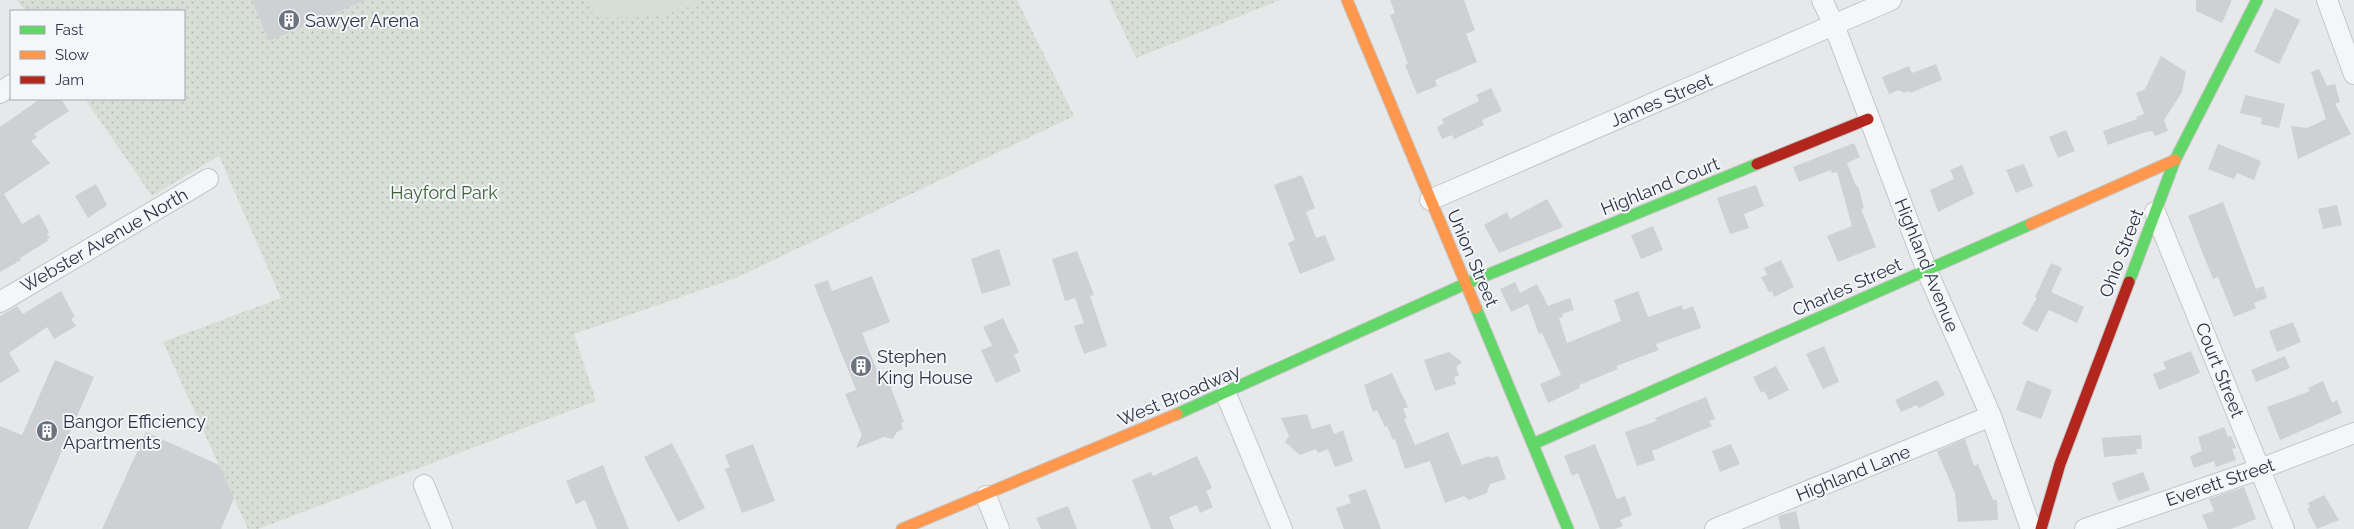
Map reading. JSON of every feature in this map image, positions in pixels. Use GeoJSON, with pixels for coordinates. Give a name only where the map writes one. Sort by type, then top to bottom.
{"type":"FeatureCollection","features":[{"type":"Feature","properties":{"kind":"street","name":"Union Street"},"geometry":{"type":"LineString","coordinates":[[1346,0],[1568,529]]}},
{"type":"Feature","properties":{"kind":"street","name":"Highland Avenue"},"geometry":{"type":"LineString","coordinates":[[1822,0],[1834,25],[1927,271],[1991,416],[2031,529]]}},
{"type":"Feature","properties":{"kind":"street","name":"James Street"},"geometry":{"type":"LineString","coordinates":[[1430,200],[1891,0]]}},
{"type":"Feature","properties":{"kind":"street","name":"Ohio Street"},"geometry":{"type":"LineString","coordinates":[[2042,529],[2060,464],[2175,160],[2258,0]]}},
{"type":"Feature","properties":{"kind":"street"},"geometry":{"type":"LineString","coordinates":[[2327,0],[2354,74]]}},
{"type":"Feature","properties":{"kind":"street","name":"Highland Court"},"geometry":{"type":"LineString","coordinates":[[1466,284],[1868,119]]}},
{"type":"Feature","properties":{"kind":"street","name":"Charles Street"},"geometry":{"type":"LineString","coordinates":[[1532,444],[2175,160]]}},
{"type":"Feature","properties":{"kind":"street","name":"Webster Avenue North"},"geometry":{"type":"LineString","coordinates":[[0,302],[208,179]]}},
{"type":"Feature","properties":{"kind":"street","name":"Court Street"},"geometry":{"type":"LineString","coordinates":[[2155,212],[2284,529]]}},
{"type":"Feature","properties":{"kind":"street","name":"West Broadway"},"geometry":{"type":"LineString","coordinates":[[902,529],[986,496],[1226,394],[1466,284]]}},
{"type":"Feature","properties":{"kind":"street"},"geometry":{"type":"LineString","coordinates":[[1226,394],[1282,529]]}},
{"type":"Feature","properties":{"kind":"street","name":"Highland Lane"},"geometry":{"type":"LineString","coordinates":[[1715,529],[1991,416]]}},
{"type":"Feature","properties":{"kind":"street","name":"Everett Street"},"geometry":{"type":"LineString","coordinates":[[2085,529],[2260,469],[2354,432]]}},
{"type":"Feature","properties":{"kind":"street"},"geometry":{"type":"LineString","coordinates":[[424,486],[442,529]]}},
{"type":"Feature","properties":{"kind":"street"},"geometry":{"type":"LineString","coordinates":[[986,496],[999,529]]}},
{"type":"Feature","properties":{"kind":"green space","name":"Hayford Park"},"geometry":{"type":"Polygon","coordinates":[[[17,0],[1017,0],[1074,116],[736,278],[574,334],[596,401],[258,529],[248,529],[163,342],[281,298],[219,156],[152,196],[86,100],[185,100],[185,10],[24,10],[17,0]]]}},
{"type":"Feature","properties":{"kind":"green space"},"geometry":{"type":"Polygon","coordinates":[[[585,0],[705,0],[665,14],[623,18],[595,17],[585,0]]]}},
{"type":"Feature","properties":{"kind":"green space"},"geometry":{"type":"Polygon","coordinates":[[[1109,0],[1280,0],[1136,58],[1109,0]]]}},
{"type":"Feature","properties":{"kind":"building","name":"Sawyer Arena"},"geometry":{"type":"Polygon","coordinates":[[[252,0],[365,0],[269,41],[252,0]]]}},
{"type":"Feature","properties":{"kind":"building"},"geometry":{"type":"Polygon","coordinates":[[[1390,0],[1464,0],[1475,30],[1466,34],[1477,62],[1435,80],[1437,86],[1417,94],[1405,65],[1408,64],[1390,15],[1395,13],[1390,0]]]}},
{"type":"Feature","properties":{"kind":"building"},"geometry":{"type":"Polygon","coordinates":[[[2196,0],[2232,0],[2222,23],[2196,11],[2196,0]]]}},
{"type":"Feature","properties":{"kind":"building"},"geometry":{"type":"Polygon","coordinates":[[[2275,8],[2300,20],[2279,64],[2254,52],[2275,8]]]}},
{"type":"Feature","properties":{"kind":"building"},"geometry":{"type":"Polygon","coordinates":[[[2161,56],[2186,72],[2182,92],[2164,120],[2168,131],[2155,136],[2152,131],[2142,133],[2108,145],[2103,131],[2137,119],[2136,117],[2144,114],[2136,93],[2145,89],[2161,56]]]}},
{"type":"Feature","properties":{"kind":"building"},"geometry":{"type":"Polygon","coordinates":[[[1936,64],[1942,80],[1910,93],[1909,91],[1904,93],[1899,90],[1889,94],[1882,77],[1909,66],[1912,73],[1936,64]]]}},
{"type":"Feature","properties":{"kind":"building"},"geometry":{"type":"Polygon","coordinates":[[[2319,69],[2327,86],[2335,84],[2340,102],[2335,104],[2351,134],[2298,159],[2291,126],[2307,128],[2326,119],[2311,72],[2319,69]]]}},
{"type":"Feature","properties":{"kind":"building"},"geometry":{"type":"Polygon","coordinates":[[[1491,88],[1502,111],[1482,120],[1484,125],[1454,139],[1452,135],[1442,139],[1437,127],[1444,123],[1442,119],[1479,101],[1476,95],[1491,88]]]}},
{"type":"Feature","properties":{"kind":"building"},"geometry":{"type":"Polygon","coordinates":[[[2245,95],[2285,104],[2279,128],[2261,124],[2262,118],[2240,113],[2245,95]]]}},
{"type":"Feature","properties":{"kind":"building"},"geometry":{"type":"Polygon","coordinates":[[[39,100],[62,100],[69,111],[34,134],[37,137],[31,141],[50,163],[4,194],[22,224],[39,214],[49,232],[47,234],[50,238],[20,258],[21,260],[0,272],[0,127],[39,100]]]}},
{"type":"Feature","properties":{"kind":"building"},"geometry":{"type":"Polygon","coordinates":[[[2066,130],[2075,151],[2058,158],[2049,137],[2066,130]]]}},
{"type":"Feature","properties":{"kind":"building"},"geometry":{"type":"Polygon","coordinates":[[[1854,143],[1860,157],[1847,163],[1856,186],[1858,186],[1864,208],[1861,209],[1876,247],[1838,262],[1827,236],[1852,226],[1837,172],[1832,173],[1831,170],[1799,182],[1793,167],[1854,143]]]}},
{"type":"Feature","properties":{"kind":"building"},"geometry":{"type":"Polygon","coordinates":[[[2218,144],[2261,161],[2254,180],[2237,173],[2234,179],[2208,169],[2218,144]]]}},
{"type":"Feature","properties":{"kind":"building"},"geometry":{"type":"Polygon","coordinates":[[[2024,164],[2033,186],[2016,193],[2006,170],[2024,164]]]}},
{"type":"Feature","properties":{"kind":"building"},"geometry":{"type":"Polygon","coordinates":[[[1962,165],[1974,194],[1938,212],[1930,190],[1954,179],[1950,170],[1962,165]]]}},
{"type":"Feature","properties":{"kind":"building"},"geometry":{"type":"Polygon","coordinates":[[[1302,175],[1315,208],[1306,212],[1316,238],[1325,235],[1335,260],[1300,274],[1288,243],[1295,240],[1274,185],[1302,175]]]}},
{"type":"Feature","properties":{"kind":"building"},"geometry":{"type":"Polygon","coordinates":[[[96,184],[107,205],[88,218],[75,196],[96,184]]]}},
{"type":"Feature","properties":{"kind":"building"},"geometry":{"type":"Polygon","coordinates":[[[1756,185],[1764,206],[1744,214],[1749,228],[1730,234],[1717,198],[1756,185]]]}},
{"type":"Feature","properties":{"kind":"building"},"geometry":{"type":"Polygon","coordinates":[[[1547,199],[1563,227],[1499,253],[1484,225],[1507,212],[1510,219],[1547,199]]]}},
{"type":"Feature","properties":{"kind":"building"},"geometry":{"type":"Polygon","coordinates":[[[2223,202],[2256,289],[2263,286],[2267,298],[2254,303],[2256,308],[2234,317],[2218,277],[2213,279],[2188,216],[2223,202]]]}},
{"type":"Feature","properties":{"kind":"building"},"geometry":{"type":"Polygon","coordinates":[[[2337,205],[2342,225],[2323,229],[2318,209],[2337,205]]]}},
{"type":"Feature","properties":{"kind":"building"},"geometry":{"type":"Polygon","coordinates":[[[1653,226],[1663,250],[1641,259],[1631,235],[1653,226]]]}},
{"type":"Feature","properties":{"kind":"building"},"geometry":{"type":"Polygon","coordinates":[[[999,249],[1011,285],[982,294],[971,259],[999,249]]]}},
{"type":"Feature","properties":{"kind":"building"},"geometry":{"type":"Polygon","coordinates":[[[1077,251],[1094,295],[1090,296],[1107,346],[1084,354],[1074,326],[1084,323],[1075,298],[1065,301],[1052,259],[1077,251]]]}},
{"type":"Feature","properties":{"kind":"building"},"geometry":{"type":"Polygon","coordinates":[[[1781,260],[1794,287],[1774,297],[1772,291],[1769,292],[1761,277],[1767,275],[1764,268],[1781,260]]]}},
{"type":"Feature","properties":{"kind":"building"},"geometry":{"type":"Polygon","coordinates":[[[2051,263],[2062,268],[2051,292],[2084,307],[2077,323],[2049,310],[2037,332],[2022,324],[2037,298],[2035,297],[2051,263]]]}},
{"type":"Feature","properties":{"kind":"building","name":"Stephen King House"},"geometry":{"type":"Polygon","coordinates":[[[872,276],[890,322],[862,333],[882,382],[888,380],[904,422],[901,423],[903,429],[897,432],[893,439],[884,437],[856,448],[862,435],[845,394],[856,390],[814,285],[828,280],[832,291],[872,276]]]}},
{"type":"Feature","properties":{"kind":"building"},"geometry":{"type":"Polygon","coordinates":[[[1515,282],[1520,293],[1537,284],[1548,306],[1570,298],[1574,310],[1562,314],[1563,317],[1559,318],[1567,343],[1621,321],[1614,300],[1638,291],[1648,317],[1682,305],[1683,310],[1693,306],[1701,328],[1656,344],[1659,350],[1616,366],[1618,369],[1579,385],[1580,388],[1548,403],[1540,384],[1561,375],[1542,333],[1539,334],[1528,304],[1511,312],[1500,289],[1515,282]]]}},
{"type":"Feature","properties":{"kind":"building"},"geometry":{"type":"Polygon","coordinates":[[[61,291],[75,317],[71,319],[76,326],[54,339],[47,327],[9,353],[20,371],[0,383],[0,316],[17,306],[23,314],[61,291]]]}},
{"type":"Feature","properties":{"kind":"building"},"geometry":{"type":"Polygon","coordinates":[[[1003,318],[1019,352],[1014,355],[1021,371],[996,383],[981,350],[992,346],[983,327],[1003,318]]]}},
{"type":"Feature","properties":{"kind":"building"},"geometry":{"type":"Polygon","coordinates":[[[2293,322],[2301,342],[2277,352],[2269,331],[2293,322]]]}},
{"type":"Feature","properties":{"kind":"building"},"geometry":{"type":"Polygon","coordinates":[[[1824,346],[1839,382],[1823,389],[1806,354],[1824,346]]]}},
{"type":"Feature","properties":{"kind":"building"},"geometry":{"type":"Polygon","coordinates":[[[2191,351],[2200,373],[2159,390],[2153,374],[2166,369],[2163,362],[2191,351]]]}},
{"type":"Feature","properties":{"kind":"building"},"geometry":{"type":"Polygon","coordinates":[[[1449,352],[1462,362],[1456,367],[1459,376],[1454,377],[1456,384],[1435,391],[1424,360],[1449,352]]]}},
{"type":"Feature","properties":{"kind":"building"},"geometry":{"type":"Polygon","coordinates":[[[2285,356],[2290,368],[2256,382],[2251,370],[2285,356]]]}},
{"type":"Feature","properties":{"kind":"building","name":"Bangor Efficiency Apartments"},"geometry":{"type":"Polygon","coordinates":[[[55,360],[94,377],[28,529],[0,529],[0,426],[22,435],[55,360]]]}},
{"type":"Feature","properties":{"kind":"building"},"geometry":{"type":"Polygon","coordinates":[[[1776,366],[1789,390],[1769,400],[1764,391],[1761,393],[1753,377],[1776,366]]]}},
{"type":"Feature","properties":{"kind":"building"},"geometry":{"type":"Polygon","coordinates":[[[1392,373],[1408,407],[1403,409],[1407,418],[1404,419],[1415,445],[1448,432],[1462,465],[1489,456],[1490,458],[1498,456],[1506,479],[1490,484],[1487,493],[1469,500],[1464,496],[1445,503],[1430,461],[1405,469],[1395,439],[1393,440],[1377,410],[1373,412],[1364,385],[1392,373]]]}},
{"type":"Feature","properties":{"kind":"building"},"geometry":{"type":"Polygon","coordinates":[[[1937,380],[1945,395],[1919,408],[1917,405],[1901,412],[1895,400],[1937,380]]]}},
{"type":"Feature","properties":{"kind":"building"},"geometry":{"type":"Polygon","coordinates":[[[2027,380],[2052,390],[2041,419],[2016,410],[2027,380]]]}},
{"type":"Feature","properties":{"kind":"building"},"geometry":{"type":"Polygon","coordinates":[[[2323,381],[2332,403],[2337,400],[2342,413],[2280,440],[2267,407],[2310,391],[2308,388],[2323,381]]]}},
{"type":"Feature","properties":{"kind":"building"},"geometry":{"type":"Polygon","coordinates":[[[1706,397],[1715,419],[1709,421],[1712,426],[1652,451],[1655,460],[1637,466],[1625,432],[1657,421],[1655,418],[1706,397]]]}},
{"type":"Feature","properties":{"kind":"building"},"geometry":{"type":"Polygon","coordinates":[[[1307,414],[1312,429],[1330,424],[1334,434],[1343,430],[1353,461],[1335,467],[1328,449],[1318,453],[1316,449],[1300,455],[1285,442],[1289,436],[1281,418],[1307,414]]]}},
{"type":"Feature","properties":{"kind":"building"},"geometry":{"type":"Polygon","coordinates":[[[2224,427],[2228,437],[2231,436],[2236,448],[2232,449],[2236,460],[2216,467],[2214,461],[2194,468],[2190,456],[2202,451],[2198,437],[2224,427]]]}},
{"type":"Feature","properties":{"kind":"building"},"geometry":{"type":"Polygon","coordinates":[[[146,432],[219,465],[234,498],[221,529],[102,529],[146,432]]]}},
{"type":"Feature","properties":{"kind":"building"},"geometry":{"type":"Polygon","coordinates":[[[2141,435],[2142,449],[2136,449],[2137,454],[2104,457],[2102,438],[2141,435]]]}},
{"type":"Feature","properties":{"kind":"building"},"geometry":{"type":"Polygon","coordinates":[[[1965,439],[1974,466],[1978,464],[1993,500],[1997,500],[1998,520],[1958,522],[1955,493],[1937,451],[1965,439]]]}},
{"type":"Feature","properties":{"kind":"building"},"geometry":{"type":"Polygon","coordinates":[[[672,443],[705,508],[678,522],[644,457],[672,443]]]}},
{"type":"Feature","properties":{"kind":"building"},"geometry":{"type":"Polygon","coordinates":[[[753,444],[775,501],[742,513],[725,469],[730,467],[725,455],[753,444]]]}},
{"type":"Feature","properties":{"kind":"building"},"geometry":{"type":"Polygon","coordinates":[[[1595,444],[1617,499],[1625,496],[1632,515],[1620,520],[1623,526],[1615,529],[1600,529],[1578,473],[1572,476],[1564,456],[1595,444]]]}},
{"type":"Feature","properties":{"kind":"building"},"geometry":{"type":"Polygon","coordinates":[[[1731,444],[1740,464],[1720,472],[1712,451],[1731,444]]]}},
{"type":"Feature","properties":{"kind":"building"},"geometry":{"type":"Polygon","coordinates":[[[1197,456],[1212,488],[1206,491],[1213,507],[1200,513],[1197,505],[1169,517],[1174,529],[1151,529],[1132,480],[1151,472],[1153,476],[1197,456]]]}},
{"type":"Feature","properties":{"kind":"building"},"geometry":{"type":"Polygon","coordinates":[[[603,465],[629,529],[597,529],[585,500],[576,504],[566,481],[603,465]]]}},
{"type":"Feature","properties":{"kind":"building"},"geometry":{"type":"Polygon","coordinates":[[[2143,472],[2150,490],[2118,501],[2112,483],[2143,472]]]}},
{"type":"Feature","properties":{"kind":"building"},"geometry":{"type":"Polygon","coordinates":[[[2244,487],[2256,519],[2231,529],[2208,529],[2202,515],[2214,511],[2209,499],[2244,487]]]}},
{"type":"Feature","properties":{"kind":"building"},"geometry":{"type":"Polygon","coordinates":[[[1366,489],[1381,529],[1344,529],[1336,508],[1351,503],[1348,495],[1366,489]]]}},
{"type":"Feature","properties":{"kind":"building"},"geometry":{"type":"Polygon","coordinates":[[[2324,495],[2339,520],[2317,529],[2307,509],[2310,507],[2308,503],[2324,495]]]}},
{"type":"Feature","properties":{"kind":"building"},"geometry":{"type":"Polygon","coordinates":[[[1068,506],[1077,529],[1041,529],[1036,518],[1068,506]]]}},
{"type":"Feature","properties":{"kind":"building"},"geometry":{"type":"Polygon","coordinates":[[[1796,511],[1800,529],[1781,529],[1778,516],[1796,511]]]}},
{"type":"Feature","properties":{"kind":"traffic: fast"},"geometry":{"type":"LineString","coordinates":[[2129,282],[2175,160],[2257,0]]}},
{"type":"Feature","properties":{"kind":"traffic: fast"},"geometry":{"type":"LineString","coordinates":[[1177,414],[1465,284],[1757,164]]}},
{"type":"Feature","properties":{"kind":"traffic: fast"},"geometry":{"type":"LineString","coordinates":[[1533,444],[2031,224]]}},
{"type":"Feature","properties":{"kind":"traffic: fast"},"geometry":{"type":"LineString","coordinates":[[1476,308],[1568,529]]}},
{"type":"Feature","properties":{"kind":"traffic: slow"},"geometry":{"type":"LineString","coordinates":[[1347,0],[1476,308]]}},
{"type":"Feature","properties":{"kind":"traffic: slow"},"geometry":{"type":"LineString","coordinates":[[2031,224],[2175,160]]}},
{"type":"Feature","properties":{"kind":"traffic: slow"},"geometry":{"type":"LineString","coordinates":[[902,529],[1177,414]]}},
{"type":"Feature","properties":{"kind":"traffic: jam"},"geometry":{"type":"LineString","coordinates":[[1757,164],[1868,119]]}},
{"type":"Feature","properties":{"kind":"traffic: jam"},"geometry":{"type":"LineString","coordinates":[[2041,529],[2060,464],[2129,282]]}},
{"type":"Feature","properties":{"kind":"place","name":"Sawyer Arena"},"geometry":{"type":"Point","coordinates":[289,20]}},
{"type":"Feature","properties":{"kind":"place","name":"Stephen King House"},"geometry":{"type":"Point","coordinates":[861,366]}},
{"type":"Feature","properties":{"kind":"place","name":"Bangor Efficiency Apartments"},"geometry":{"type":"Point","coordinates":[47,431]}}]}
